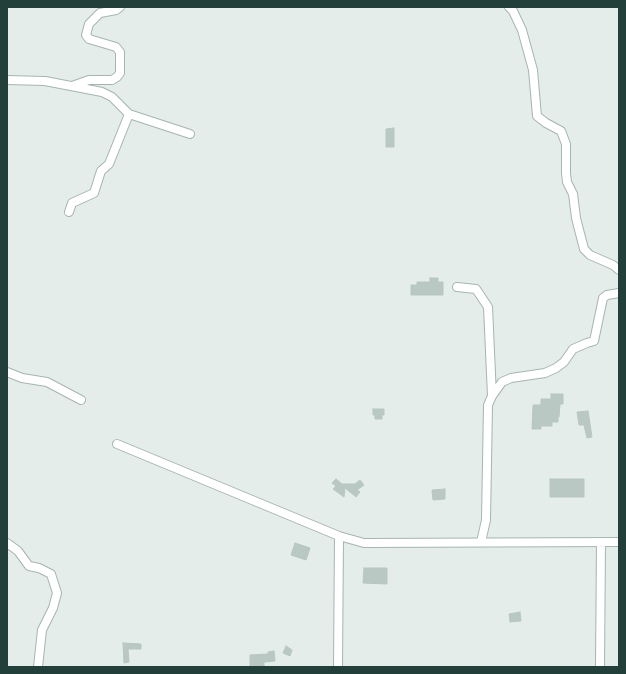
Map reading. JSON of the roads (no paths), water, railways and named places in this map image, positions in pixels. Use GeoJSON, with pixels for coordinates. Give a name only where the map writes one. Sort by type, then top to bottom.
{"type":"FeatureCollection","features":[{"type":"Feature","properties":{"kind":"street"},"geometry":{"type":"LineString","coordinates":[[71,86],[88,80],[112,80],[120,73],[120,52],[116,47],[89,40],[86,35],[89,24],[100,13],[116,10],[120,7]]}},
{"type":"Feature","properties":{"kind":"street"},"geometry":{"type":"LineString","coordinates":[[509,7],[513,10],[522,30],[533,70],[537,116],[561,131],[566,144],[567,182],[573,194],[576,218],[584,249],[590,255],[614,265],[619,270]]}},
{"type":"Feature","properties":{"kind":"street"},"geometry":{"type":"LineString","coordinates":[[7,80],[45,81],[102,92],[112,97],[129,114],[190,134]]}},
{"type":"Feature","properties":{"kind":"street"},"geometry":{"type":"LineString","coordinates":[[69,212],[72,203],[94,193],[101,171],[109,164],[129,114]]}},
{"type":"Feature","properties":{"kind":"street"},"geometry":{"type":"LineString","coordinates":[[457,287],[476,289],[488,307],[492,396]]}},
{"type":"Feature","properties":{"kind":"street"},"geometry":{"type":"LineString","coordinates":[[481,542],[486,520],[488,405],[492,396],[502,382],[511,378],[545,373],[564,362],[573,349],[587,342],[594,341],[603,298],[607,295],[619,293]]}},
{"type":"Feature","properties":{"kind":"street"},"geometry":{"type":"LineString","coordinates":[[7,372],[22,378],[47,382],[81,400]]}},
{"type":"Feature","properties":{"kind":"street"},"geometry":{"type":"LineString","coordinates":[[117,444],[339,536],[364,543],[619,542]]}},
{"type":"Feature","properties":{"kind":"street"},"geometry":{"type":"LineString","coordinates":[[338,667],[339,536]]}},
{"type":"Feature","properties":{"kind":"street"},"geometry":{"type":"LineString","coordinates":[[600,667],[601,542]]}},
{"type":"Feature","properties":{"kind":"street"},"geometry":{"type":"LineString","coordinates":[[7,543],[18,551],[29,566],[39,568],[51,574],[57,593],[54,608],[42,630],[38,667]]}}]}
